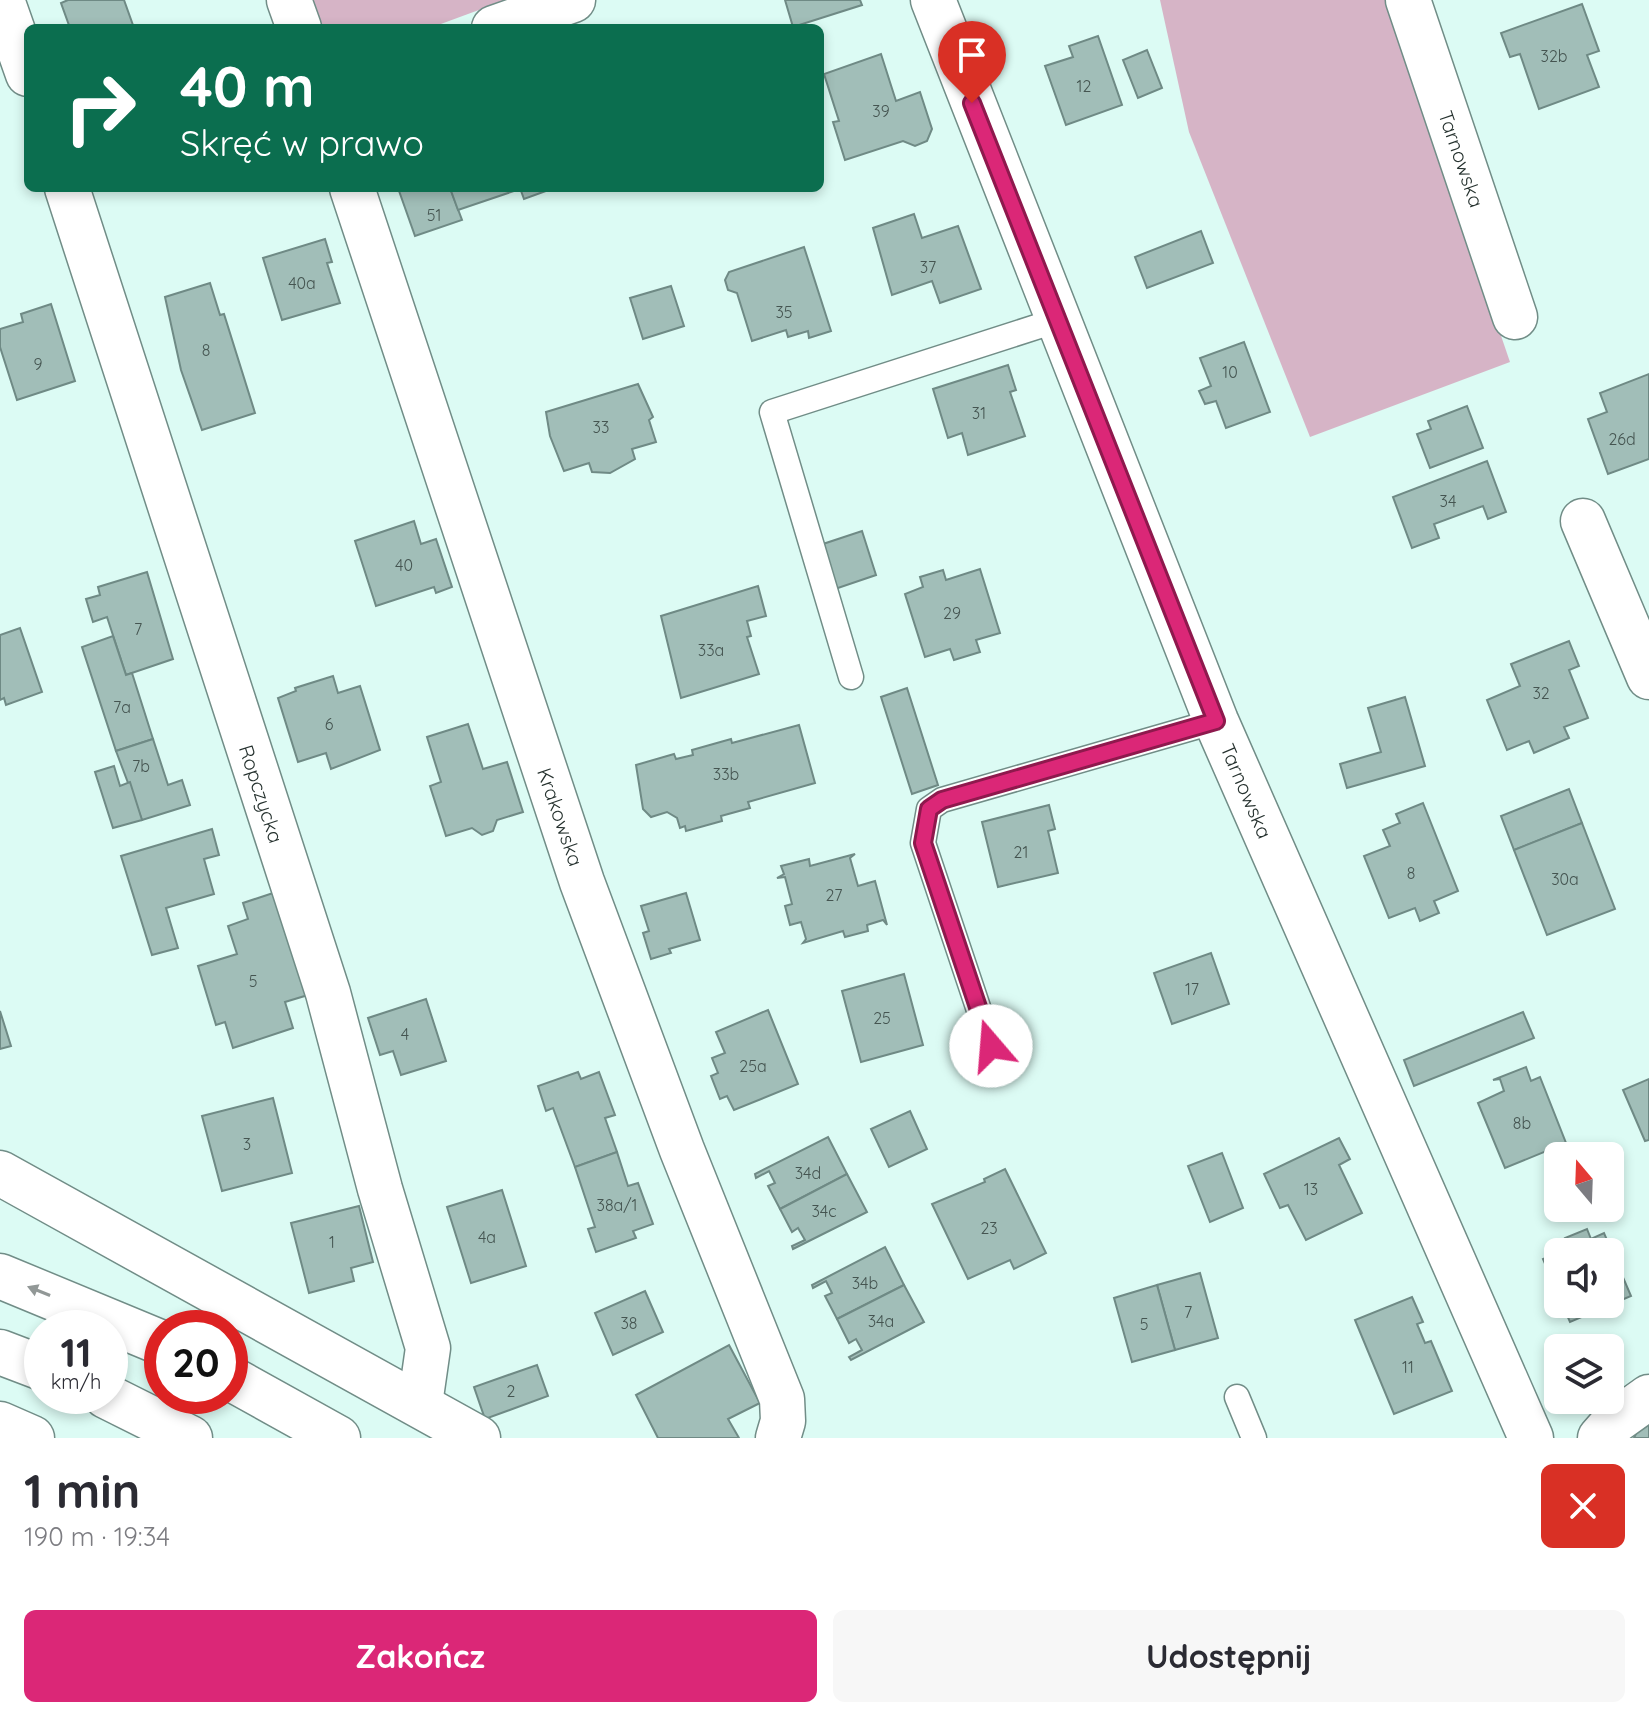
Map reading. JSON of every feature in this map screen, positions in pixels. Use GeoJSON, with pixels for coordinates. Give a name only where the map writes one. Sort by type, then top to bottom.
{"type":"FeatureCollection","features":[{"type":"Feature","properties":{"kind":"street"},"geometry":{"type":"LineString","coordinates":[[2,0],[24,63]]}},
{"type":"Feature","properties":{"kind":"street"},"geometry":{"type":"LineString","coordinates":[[289,0],[298,24]]}},
{"type":"Feature","properties":{"kind":"street"},"geometry":{"type":"LineString","coordinates":[[505,24],[573,0]]}},
{"type":"Feature","properties":{"kind":"street","name":"Tarnowska"},"geometry":{"type":"LineString","coordinates":[[933,0],[1216,721],[1531,1438]]}},
{"type":"Feature","properties":{"kind":"street","name":"Tarnowska"},"geometry":{"type":"LineString","coordinates":[[1408,0],[1515,317]]}},
{"type":"Feature","properties":{"kind":"street","name":"Ropczycka"},"geometry":{"type":"LineString","coordinates":[[68,192],[328,993],[380,1189],[428,1348],[420,1404]]}},
{"type":"Feature","properties":{"kind":"street","name":"Krakowska"},"geometry":{"type":"LineString","coordinates":[[353,192],[582,882],[682,1150],[782,1399],[783,1421],[778,1438]]}},
{"type":"Feature","properties":{"kind":"street"},"geometry":{"type":"LineString","coordinates":[[1583,521],[1649,677]]}},
{"type":"Feature","properties":{"kind":"street"},"geometry":{"type":"LineString","coordinates":[[0,1173],[478,1438]]}},
{"type":"Feature","properties":{"kind":"street"},"geometry":{"type":"LineString","coordinates":[[0,1276],[144,1336]]}},
{"type":"Feature","properties":{"kind":"street"},"geometry":{"type":"LineString","coordinates":[[0,1352],[24,1361]]}},
{"type":"Feature","properties":{"kind":"street"},"geometry":{"type":"LineString","coordinates":[[248,1388],[338,1438]]}},
{"type":"Feature","properties":{"kind":"street"},"geometry":{"type":"LineString","coordinates":[[1600,1438],[1614,1422],[1649,1397]]}},
{"type":"Feature","properties":{"kind":"street"},"geometry":{"type":"LineString","coordinates":[[128,1407],[190,1438]]}},
{"type":"Feature","properties":{"kind":"street"},"geometry":{"type":"LineString","coordinates":[[0,1424],[32,1438]]}},
{"type":"Feature","properties":{"kind":"lane"},"geometry":{"type":"LineString","coordinates":[[851,677],[772,412],[1058,320]]}},
{"type":"Feature","properties":{"kind":"lane"},"geometry":{"type":"LineString","coordinates":[[991,1046],[923,843],[929,809],[942,800],[1216,721]]}},
{"type":"Feature","properties":{"kind":"lane"},"geometry":{"type":"LineString","coordinates":[[1237,1397],[1254,1438]]}},
{"type":"Feature","properties":{"kind":"shaded area"},"geometry":{"type":"Polygon","coordinates":[[[305,0],[506,0],[441,24],[312,24],[305,0]]]}},
{"type":"Feature","properties":{"kind":"shaded area"},"geometry":{"type":"Polygon","coordinates":[[[1160,0],[1386,0],[1510,362],[1310,437],[1189,132],[1160,0]]]}},
{"type":"Feature","properties":{"kind":"building"},"geometry":{"type":"Polygon","coordinates":[[[68,0],[124,0],[133,24],[69,24],[61,3],[68,0]]]}},
{"type":"Feature","properties":{"kind":"building"},"geometry":{"type":"Polygon","coordinates":[[[785,0],[860,0],[862,5],[802,24],[792,24],[785,0]]]}},
{"type":"Feature","properties":{"kind":"building"},"geometry":{"type":"Polygon","coordinates":[[[1582,4],[1599,51],[1587,55],[1599,87],[1539,109],[1520,54],[1510,57],[1501,33],[1582,4]]]}},
{"type":"Feature","properties":{"kind":"building"},"geometry":{"type":"Polygon","coordinates":[[[1098,36],[1122,105],[1066,125],[1045,66],[1073,57],[1069,46],[1098,36]]]}},
{"type":"Feature","properties":{"kind":"building"},"geometry":{"type":"Polygon","coordinates":[[[1147,50],[1162,88],[1138,98],[1123,60],[1147,50]]]}},
{"type":"Feature","properties":{"kind":"building"},"geometry":{"type":"Polygon","coordinates":[[[881,54],[896,101],[920,92],[932,129],[927,141],[915,146],[903,141],[845,160],[833,122],[839,121],[824,74],[881,54]]]}},
{"type":"Feature","properties":{"kind":"building"},"geometry":{"type":"Polygon","coordinates":[[[399,192],[452,192],[462,220],[415,236],[399,192]]]}},
{"type":"Feature","properties":{"kind":"building"},"geometry":{"type":"Polygon","coordinates":[[[451,192],[511,192],[458,210],[451,192]]]}},
{"type":"Feature","properties":{"kind":"building"},"geometry":{"type":"Polygon","coordinates":[[[521,192],[543,192],[524,199],[521,192]]]}},
{"type":"Feature","properties":{"kind":"building"},"geometry":{"type":"Polygon","coordinates":[[[914,214],[922,238],[958,226],[981,289],[940,303],[932,281],[892,295],[873,228],[914,214]]]}},
{"type":"Feature","properties":{"kind":"building"},"geometry":{"type":"Polygon","coordinates":[[[1201,231],[1213,263],[1147,288],[1135,257],[1201,231]]]}},
{"type":"Feature","properties":{"kind":"building"},"geometry":{"type":"Polygon","coordinates":[[[325,239],[332,262],[327,263],[340,303],[282,320],[263,258],[325,239]]]}},
{"type":"Feature","properties":{"kind":"building"},"geometry":{"type":"Polygon","coordinates":[[[804,247],[831,331],[809,338],[808,331],[788,337],[786,330],[752,341],[737,293],[728,290],[725,280],[729,272],[804,247]]]}},
{"type":"Feature","properties":{"kind":"building"},"geometry":{"type":"Polygon","coordinates":[[[210,283],[220,315],[224,314],[255,413],[202,430],[181,370],[165,297],[210,283]]]}},
{"type":"Feature","properties":{"kind":"building"},"geometry":{"type":"Polygon","coordinates":[[[671,286],[684,326],[643,339],[630,298],[671,286]]]}},
{"type":"Feature","properties":{"kind":"building"},"geometry":{"type":"Polygon","coordinates":[[[51,304],[75,381],[17,400],[0,347],[0,329],[23,322],[21,314],[51,304]]]}},
{"type":"Feature","properties":{"kind":"building"},"geometry":{"type":"Polygon","coordinates":[[[1244,342],[1270,412],[1226,428],[1216,401],[1205,404],[1199,391],[1211,386],[1200,358],[1244,342]]]}},
{"type":"Feature","properties":{"kind":"building"},"geometry":{"type":"Polygon","coordinates":[[[1008,365],[1016,390],[1010,392],[1025,436],[968,455],[962,433],[948,438],[933,389],[1008,365]]]}},
{"type":"Feature","properties":{"kind":"building"},"geometry":{"type":"Polygon","coordinates":[[[1649,374],[1649,459],[1608,474],[1588,419],[1607,412],[1600,393],[1649,374]]]}},
{"type":"Feature","properties":{"kind":"building"},"geometry":{"type":"Polygon","coordinates":[[[638,384],[653,417],[649,420],[656,442],[632,449],[635,459],[610,473],[592,472],[589,463],[564,471],[550,436],[546,412],[638,384]]]}},
{"type":"Feature","properties":{"kind":"building"},"geometry":{"type":"Polygon","coordinates":[[[1467,406],[1483,448],[1430,468],[1417,434],[1431,429],[1428,421],[1467,406]]]}},
{"type":"Feature","properties":{"kind":"building"},"geometry":{"type":"Polygon","coordinates":[[[1487,461],[1506,512],[1488,519],[1483,506],[1434,524],[1439,538],[1412,548],[1393,497],[1487,461]]]}},
{"type":"Feature","properties":{"kind":"building"},"geometry":{"type":"Polygon","coordinates":[[[414,521],[421,544],[436,539],[452,587],[436,593],[434,587],[376,606],[355,541],[414,521]]]}},
{"type":"Feature","properties":{"kind":"building"},"geometry":{"type":"Polygon","coordinates":[[[862,531],[876,575],[835,589],[820,545],[862,531]]]}},
{"type":"Feature","properties":{"kind":"building"},"geometry":{"type":"Polygon","coordinates":[[[980,569],[1000,633],[976,640],[980,652],[954,660],[950,649],[925,657],[905,594],[923,587],[920,577],[943,570],[946,580],[980,569]]]}},
{"type":"Feature","properties":{"kind":"building"},"geometry":{"type":"Polygon","coordinates":[[[147,572],[173,659],[126,675],[107,617],[93,622],[86,599],[100,595],[98,587],[147,572]]]}},
{"type":"Feature","properties":{"kind":"building"},"geometry":{"type":"Polygon","coordinates":[[[758,586],[766,616],[747,621],[751,636],[747,637],[759,674],[681,698],[661,616],[758,586]]]}},
{"type":"Feature","properties":{"kind":"building"},"geometry":{"type":"Polygon","coordinates":[[[20,628],[42,692],[6,705],[4,698],[0,700],[0,635],[20,628]]]}},
{"type":"Feature","properties":{"kind":"building"},"geometry":{"type":"Polygon","coordinates":[[[113,636],[126,675],[132,673],[153,739],[116,751],[82,647],[113,636]]]}},
{"type":"Feature","properties":{"kind":"building"},"geometry":{"type":"Polygon","coordinates":[[[1569,641],[1579,666],[1569,670],[1588,718],[1564,727],[1569,738],[1534,753],[1529,741],[1507,750],[1487,700],[1520,686],[1511,664],[1569,641]]]}},
{"type":"Feature","properties":{"kind":"building"},"geometry":{"type":"Polygon","coordinates":[[[333,676],[338,693],[360,686],[380,750],[331,769],[326,753],[298,762],[278,698],[296,691],[295,688],[333,676]]]}},
{"type":"Feature","properties":{"kind":"building"},"geometry":{"type":"Polygon","coordinates":[[[907,688],[938,785],[912,794],[881,697],[907,688]]]}},
{"type":"Feature","properties":{"kind":"building"},"geometry":{"type":"Polygon","coordinates":[[[1405,697],[1425,766],[1347,788],[1340,764],[1381,752],[1368,708],[1405,697]]]}},
{"type":"Feature","properties":{"kind":"building"},"geometry":{"type":"Polygon","coordinates":[[[468,724],[483,769],[507,762],[523,812],[497,820],[493,831],[482,835],[472,828],[446,836],[430,786],[441,782],[427,737],[468,724]]]}},
{"type":"Feature","properties":{"kind":"building"},"geometry":{"type":"Polygon","coordinates":[[[799,725],[815,783],[748,802],[750,808],[721,816],[722,821],[686,831],[685,826],[680,828],[677,818],[667,812],[651,817],[643,809],[636,765],[674,754],[676,759],[693,755],[692,750],[799,725]]]}},
{"type":"Feature","properties":{"kind":"building"},"geometry":{"type":"Polygon","coordinates":[[[153,739],[168,785],[182,780],[190,805],[142,820],[116,751],[153,739]]]}},
{"type":"Feature","properties":{"kind":"building"},"geometry":{"type":"Polygon","coordinates":[[[114,766],[120,786],[130,782],[142,820],[113,828],[95,772],[114,766]]]}},
{"type":"Feature","properties":{"kind":"building"},"geometry":{"type":"Polygon","coordinates":[[[1569,789],[1582,823],[1514,850],[1501,816],[1569,789]]]}},
{"type":"Feature","properties":{"kind":"building"},"geometry":{"type":"Polygon","coordinates":[[[1423,803],[1458,891],[1434,901],[1439,913],[1420,921],[1415,908],[1389,918],[1364,856],[1390,846],[1383,830],[1400,823],[1396,814],[1423,803]]]}},
{"type":"Feature","properties":{"kind":"building"},"geometry":{"type":"Polygon","coordinates":[[[1049,805],[1055,829],[1048,831],[1058,873],[998,887],[982,822],[1049,805]]]}},
{"type":"Feature","properties":{"kind":"building"},"geometry":{"type":"Polygon","coordinates":[[[1582,823],[1615,909],[1547,935],[1514,850],[1582,823]]]}},
{"type":"Feature","properties":{"kind":"building"},"geometry":{"type":"Polygon","coordinates":[[[212,829],[219,855],[204,859],[214,894],[166,908],[178,948],[152,955],[121,856],[212,829]]]}},
{"type":"Feature","properties":{"kind":"building"},"geometry":{"type":"Polygon","coordinates":[[[855,854],[850,858],[858,886],[875,881],[887,925],[883,920],[867,925],[868,931],[845,937],[843,931],[803,943],[806,939],[801,922],[790,925],[785,906],[792,904],[785,877],[777,878],[784,874],[781,866],[809,859],[810,866],[855,854]]]}},
{"type":"Feature","properties":{"kind":"building"},"geometry":{"type":"Polygon","coordinates":[[[276,892],[308,995],[285,1002],[293,1028],[233,1048],[225,1022],[216,1025],[198,966],[237,954],[228,926],[248,919],[243,903],[276,892]]]}},
{"type":"Feature","properties":{"kind":"building"},"geometry":{"type":"Polygon","coordinates":[[[686,893],[700,940],[669,949],[671,953],[651,959],[643,933],[649,931],[641,906],[686,893]]]}},
{"type":"Feature","properties":{"kind":"building"},"geometry":{"type":"Polygon","coordinates":[[[1211,953],[1229,1004],[1172,1024],[1154,973],[1211,953]]]}},
{"type":"Feature","properties":{"kind":"building"},"geometry":{"type":"Polygon","coordinates":[[[904,974],[923,1045],[861,1062],[842,991],[904,974]]]}},
{"type":"Feature","properties":{"kind":"building"},"geometry":{"type":"Polygon","coordinates":[[[426,999],[446,1061],[401,1075],[393,1051],[380,1055],[368,1018],[426,999]]]}},
{"type":"Feature","properties":{"kind":"building"},"geometry":{"type":"Polygon","coordinates":[[[768,1010],[798,1084],[734,1110],[727,1096],[720,1099],[711,1076],[718,1073],[712,1058],[725,1053],[716,1032],[768,1010]]]}},
{"type":"Feature","properties":{"kind":"building"},"geometry":{"type":"Polygon","coordinates":[[[0,1011],[11,1046],[0,1049],[0,1011]]]}},
{"type":"Feature","properties":{"kind":"building"},"geometry":{"type":"Polygon","coordinates":[[[1523,1012],[1534,1038],[1414,1086],[1404,1060],[1523,1012]]]}},
{"type":"Feature","properties":{"kind":"building"},"geometry":{"type":"Polygon","coordinates":[[[1526,1067],[1531,1081],[1540,1077],[1566,1142],[1544,1142],[1544,1152],[1505,1168],[1478,1103],[1504,1091],[1500,1079],[1493,1080],[1526,1067]]]}},
{"type":"Feature","properties":{"kind":"building"},"geometry":{"type":"Polygon","coordinates":[[[578,1072],[581,1079],[599,1072],[615,1115],[605,1118],[617,1152],[575,1167],[553,1108],[546,1111],[538,1086],[578,1072]]]}},
{"type":"Feature","properties":{"kind":"building"},"geometry":{"type":"Polygon","coordinates":[[[1649,1079],[1649,1140],[1645,1141],[1623,1090],[1649,1079]]]}},
{"type":"Feature","properties":{"kind":"building"},"geometry":{"type":"Polygon","coordinates":[[[273,1098],[292,1173],[222,1191],[202,1116],[273,1098]]]}},
{"type":"Feature","properties":{"kind":"building"},"geometry":{"type":"Polygon","coordinates":[[[910,1111],[927,1149],[889,1167],[871,1129],[910,1111]]]}},
{"type":"Feature","properties":{"kind":"building"},"geometry":{"type":"Polygon","coordinates":[[[828,1137],[847,1174],[780,1209],[768,1186],[775,1183],[769,1171],[756,1178],[755,1174],[828,1137]]]}},
{"type":"Feature","properties":{"kind":"building"},"geometry":{"type":"Polygon","coordinates":[[[1339,1138],[1350,1159],[1339,1165],[1362,1213],[1306,1240],[1288,1205],[1280,1208],[1264,1174],[1339,1138]]]}},
{"type":"Feature","properties":{"kind":"building"},"geometry":{"type":"Polygon","coordinates":[[[617,1152],[628,1186],[638,1183],[653,1224],[633,1231],[636,1238],[596,1252],[588,1229],[595,1227],[575,1167],[617,1152]]]}},
{"type":"Feature","properties":{"kind":"building"},"geometry":{"type":"Polygon","coordinates":[[[1222,1153],[1243,1208],[1210,1222],[1188,1166],[1222,1153]]]}},
{"type":"Feature","properties":{"kind":"building"},"geometry":{"type":"Polygon","coordinates":[[[1005,1169],[1046,1253],[1014,1269],[1010,1260],[968,1279],[932,1204],[985,1182],[984,1179],[1005,1169]]]}},
{"type":"Feature","properties":{"kind":"building"},"geometry":{"type":"Polygon","coordinates":[[[847,1174],[867,1212],[793,1249],[792,1246],[805,1240],[798,1228],[792,1232],[780,1209],[847,1174]]]}},
{"type":"Feature","properties":{"kind":"building"},"geometry":{"type":"Polygon","coordinates":[[[502,1190],[526,1266],[471,1283],[447,1207],[502,1190]]]}},
{"type":"Feature","properties":{"kind":"building"},"geometry":{"type":"Polygon","coordinates":[[[359,1206],[373,1262],[351,1268],[354,1281],[309,1293],[291,1223],[359,1206]]]}},
{"type":"Feature","properties":{"kind":"building"},"geometry":{"type":"Polygon","coordinates":[[[1587,1229],[1591,1238],[1565,1238],[1587,1229]]]}},
{"type":"Feature","properties":{"kind":"building"},"geometry":{"type":"Polygon","coordinates":[[[885,1247],[904,1285],[837,1319],[825,1296],[832,1293],[826,1281],[813,1288],[812,1285],[885,1247]]]}},
{"type":"Feature","properties":{"kind":"building"},"geometry":{"type":"Polygon","coordinates":[[[1200,1273],[1218,1338],[1175,1350],[1157,1285],[1200,1273]]]}},
{"type":"Feature","properties":{"kind":"building"},"geometry":{"type":"Polygon","coordinates":[[[1624,1280],[1631,1296],[1624,1299],[1624,1280]]]}},
{"type":"Feature","properties":{"kind":"building"},"geometry":{"type":"Polygon","coordinates":[[[904,1285],[924,1322],[851,1360],[849,1357],[862,1350],[856,1339],[849,1343],[837,1319],[904,1285]]]}},
{"type":"Feature","properties":{"kind":"building"},"geometry":{"type":"Polygon","coordinates":[[[1157,1285],[1175,1350],[1132,1362],[1114,1298],[1157,1285]]]}},
{"type":"Feature","properties":{"kind":"building"},"geometry":{"type":"Polygon","coordinates":[[[645,1291],[663,1332],[613,1355],[595,1313],[645,1291]]]}},
{"type":"Feature","properties":{"kind":"building"},"geometry":{"type":"Polygon","coordinates":[[[1412,1297],[1423,1322],[1417,1324],[1425,1343],[1431,1341],[1452,1391],[1394,1414],[1355,1320],[1412,1297]]]}},
{"type":"Feature","properties":{"kind":"building"},"geometry":{"type":"Polygon","coordinates":[[[729,1345],[760,1403],[728,1419],[739,1438],[658,1438],[636,1395],[729,1345]]]}},
{"type":"Feature","properties":{"kind":"building"},"geometry":{"type":"Polygon","coordinates":[[[537,1365],[548,1396],[485,1419],[474,1387],[537,1365]]]}},
{"type":"Feature","properties":{"kind":"building"},"geometry":{"type":"Polygon","coordinates":[[[1649,1418],[1649,1438],[1634,1438],[1642,1421],[1649,1418]]]}},
{"type":"Feature","properties":{"kind":"route"},"geometry":{"type":"LineString","coordinates":[[972,103],[1216,721],[942,800],[929,809],[923,843],[991,1046]]}}]}
